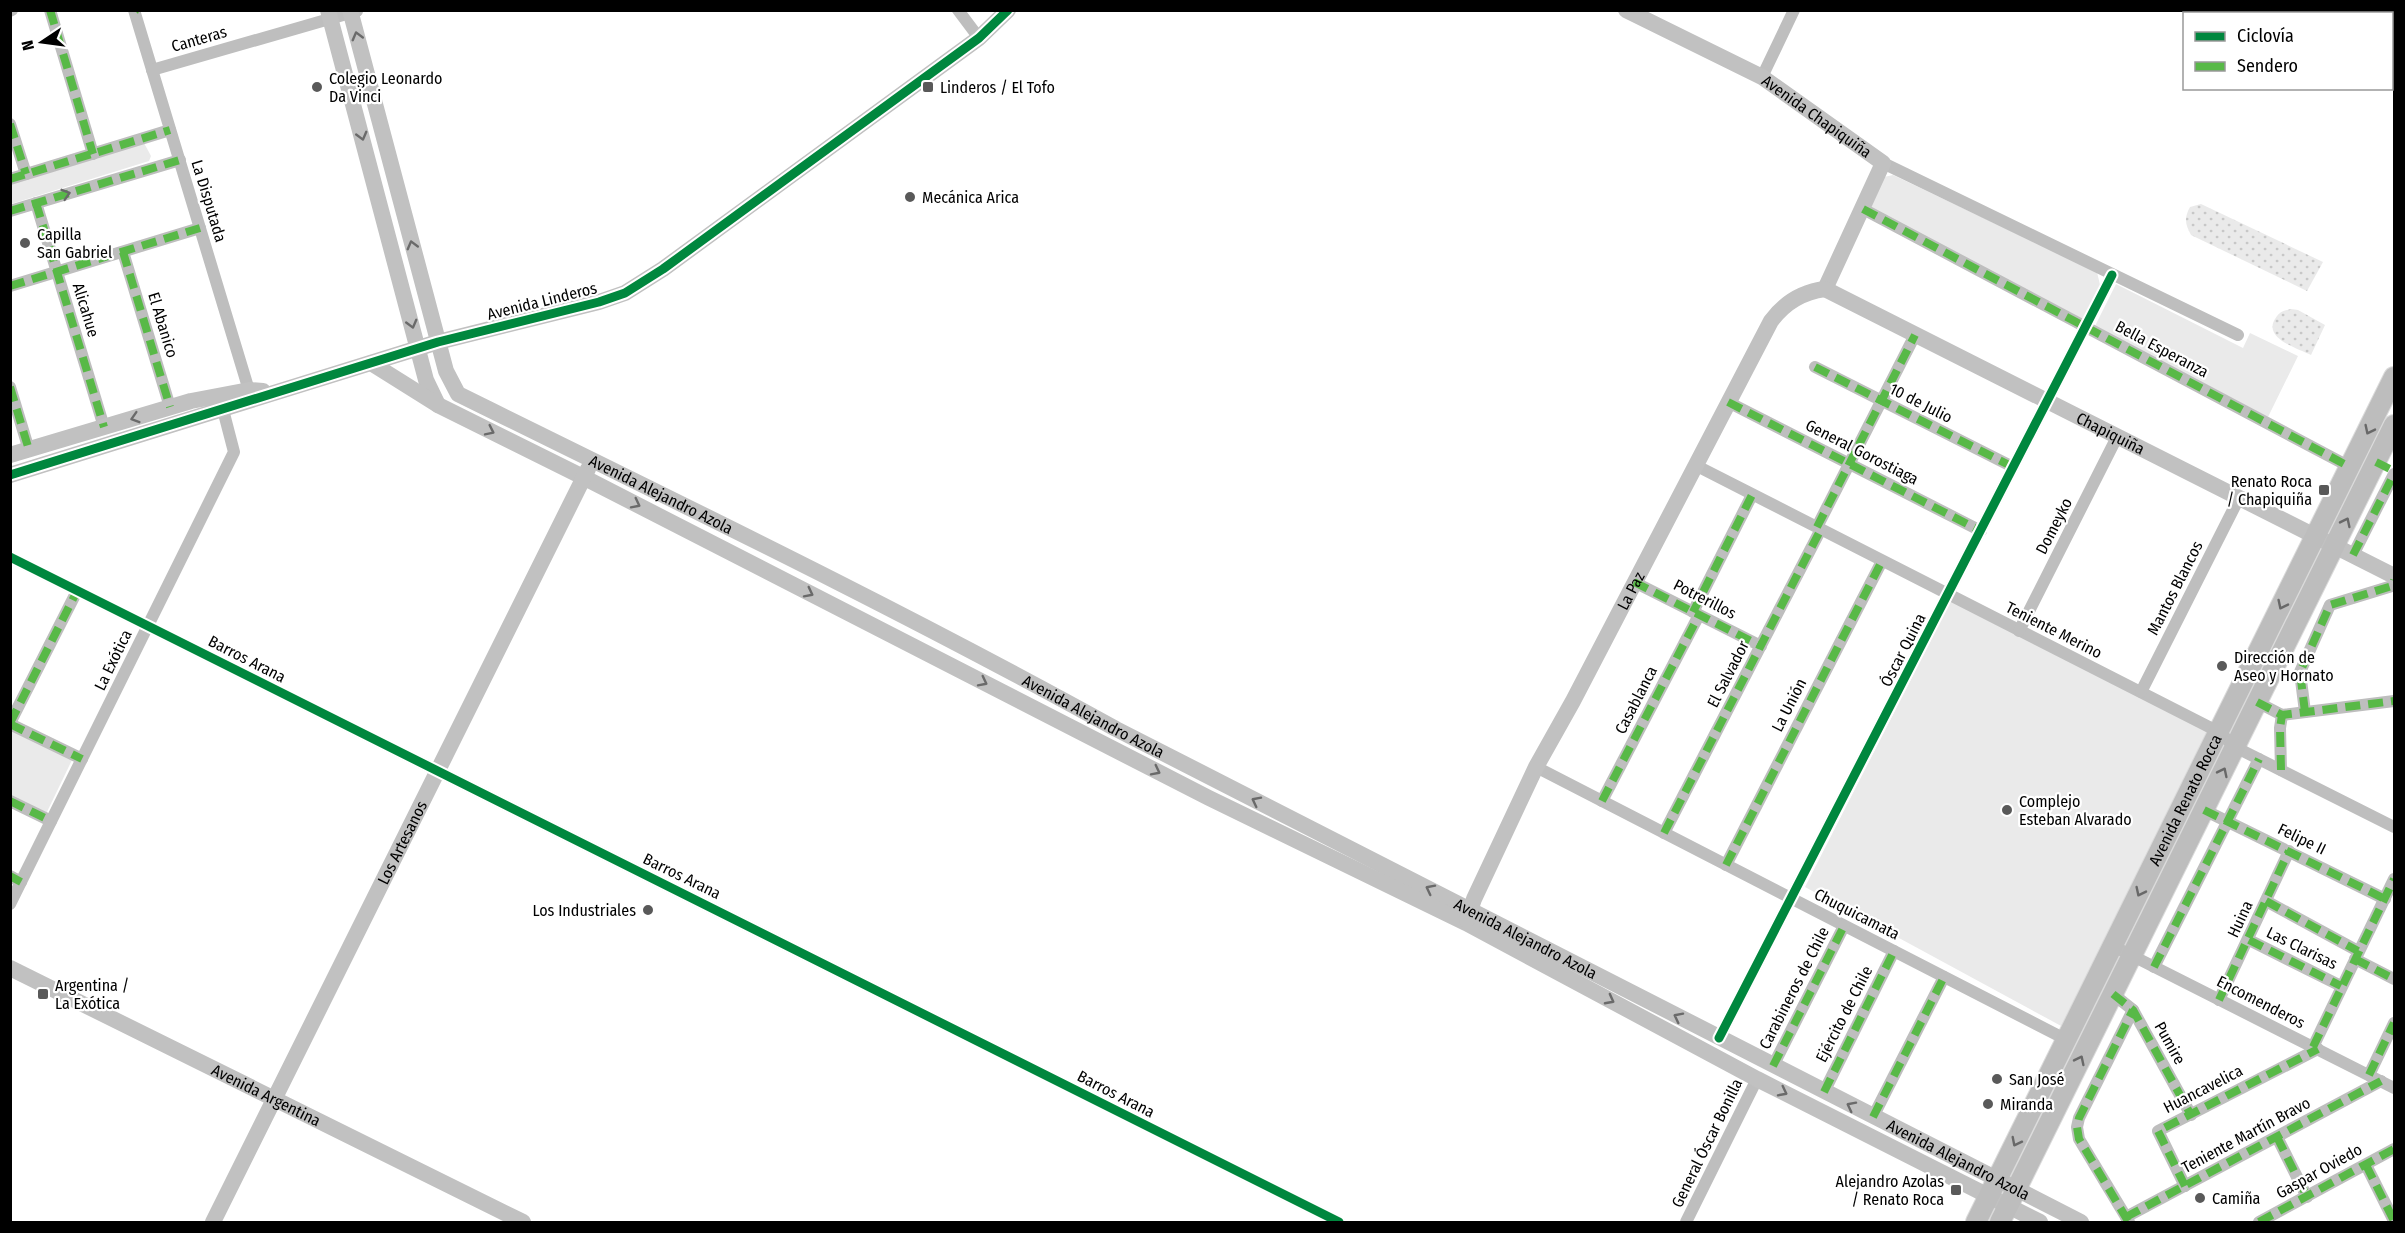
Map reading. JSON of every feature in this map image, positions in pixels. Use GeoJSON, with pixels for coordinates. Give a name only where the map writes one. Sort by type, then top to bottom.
{"type":"FeatureCollection","features":[{"type":"Feature","properties":{"kind":"main road","name":"Avenida Renato Rocca"},"geometry":{"type":"LineString","coordinates":[[1976,1222],[2394,377]]}},
{"type":"Feature","properties":{"kind":"main road","name":"Avenida Renato Rocca"},"geometry":{"type":"LineString","coordinates":[[2008,1206],[2394,425]]}},
{"type":"Feature","properties":{"kind":"street"},"geometry":{"type":"LineString","coordinates":[[50,10],[93,154]]}},
{"type":"Feature","properties":{"kind":"street"},"geometry":{"type":"LineString","coordinates":[[958,10],[979,38]]}},
{"type":"Feature","properties":{"kind":"street","name":"Avenida Linderos"},"geometry":{"type":"LineString","coordinates":[[10,475],[221,402],[251,395],[279,392],[438,342],[599,302],[625,293],[663,269],[979,38],[1008,10]]}},
{"type":"Feature","properties":{"kind":"street","name":"Avenida Chapiquiña"},"geometry":{"type":"LineString","coordinates":[[1626,10],[1762,77],[1883,164],[1825,290]]}},
{"type":"Feature","properties":{"kind":"street"},"geometry":{"type":"LineString","coordinates":[[1762,77],[1794,10]]}},
{"type":"Feature","properties":{"kind":"street","name":"La Disputada"},"geometry":{"type":"LineString","coordinates":[[135,11],[251,395]]}},
{"type":"Feature","properties":{"kind":"street","name":"Canteras"},"geometry":{"type":"LineString","coordinates":[[152,70],[329,14],[353,11]]}},
{"type":"Feature","properties":{"kind":"street","name":"Avenida Alejandro Azola"},"geometry":{"type":"LineString","coordinates":[[353,11],[438,342],[449,380],[458,394],[964,647],[1468,916],[1757,1079],[1992,1189]]}},
{"type":"Feature","properties":{"kind":"street"},"geometry":{"type":"LineString","coordinates":[[329,14],[426,380],[438,405]]}},
{"type":"Feature","properties":{"kind":"street"},"geometry":{"type":"LineString","coordinates":[[10,124],[26,174]]}},
{"type":"Feature","properties":{"kind":"street"},"geometry":{"type":"LineString","coordinates":[[10,179],[170,130]]}},
{"type":"Feature","properties":{"kind":"street"},"geometry":{"type":"LineString","coordinates":[[10,211],[180,160]]}},
{"type":"Feature","properties":{"kind":"street"},"geometry":{"type":"LineString","coordinates":[[1883,164],[2238,335]]}},
{"type":"Feature","properties":{"kind":"street","name":"Alicahue"},"geometry":{"type":"LineString","coordinates":[[36,203],[104,427]]}},
{"type":"Feature","properties":{"kind":"street","name":"Bella Esperanza"},"geometry":{"type":"LineString","coordinates":[[1863,209],[2350,467]]}},
{"type":"Feature","properties":{"kind":"street"},"geometry":{"type":"LineString","coordinates":[[10,286],[200,228]]}},
{"type":"Feature","properties":{"kind":"street","name":"El Abanico"},"geometry":{"type":"LineString","coordinates":[[123,252],[170,407]]}},
{"type":"Feature","properties":{"kind":"street","name":"Óscar Quina"},"geometry":{"type":"LineString","coordinates":[[1719,1038],[2112,275]]}},
{"type":"Feature","properties":{"kind":"street","name":"Chapiquiña"},"geometry":{"type":"LineString","coordinates":[[1825,290],[2353,555],[2394,578]]}},
{"type":"Feature","properties":{"kind":"street","name":"La Paz"},"geometry":{"type":"LineString","coordinates":[[1468,916],[1536,767],[1777,313],[1800,295],[1825,290]]}},
{"type":"Feature","properties":{"kind":"street","name":"El Salvador"},"geometry":{"type":"LineString","coordinates":[[1664,833],[1761,646],[1916,335]]}},
{"type":"Feature","properties":{"kind":"street","name":"Avenida Alejandro Azola"},"geometry":{"type":"LineString","coordinates":[[371,363],[438,405],[584,477],[1209,798],[1468,916],[1719,1038],[1873,1117],[1992,1189],[2008,1206],[2040,1222]]}},
{"type":"Feature","properties":{"kind":"street","name":"10 de Julio"},"geometry":{"type":"LineString","coordinates":[[1815,367],[2013,467]]}},
{"type":"Feature","properties":{"kind":"street"},"geometry":{"type":"LineString","coordinates":[[10,387],[29,450]]}},
{"type":"Feature","properties":{"kind":"street","name":"Avenida Linderos"},"geometry":{"type":"LineString","coordinates":[[10,455],[170,407],[221,402]]}},
{"type":"Feature","properties":{"kind":"street","name":"La Exótica"},"geometry":{"type":"LineString","coordinates":[[10,904],[16,879],[51,821],[234,452],[221,402]]}},
{"type":"Feature","properties":{"kind":"street","name":"General Gorostiaga"},"geometry":{"type":"LineString","coordinates":[[1728,402],[1981,531]]}},
{"type":"Feature","properties":{"kind":"street","name":"Domeyko"},"geometry":{"type":"LineString","coordinates":[[2019,631],[2117,436]]}},
{"type":"Feature","properties":{"kind":"street","name":"Los Artesanos"},"geometry":{"type":"LineString","coordinates":[[213,1222],[592,460]]}},
{"type":"Feature","properties":{"kind":"street"},"geometry":{"type":"LineString","coordinates":[[2353,555],[2394,472],[2376,462]]}},
{"type":"Feature","properties":{"kind":"street","name":"Teniente Merino"},"geometry":{"type":"LineString","coordinates":[[1695,465],[2219,732],[2235,747],[2394,827]]}},
{"type":"Feature","properties":{"kind":"street","name":"Casablanca"},"geometry":{"type":"LineString","coordinates":[[1602,801],[1696,614],[1752,495]]}},
{"type":"Feature","properties":{"kind":"street","name":"Mantos Blancos"},"geometry":{"type":"LineString","coordinates":[[2141,692],[2239,498]]}},
{"type":"Feature","properties":{"kind":"street","name":"Barros Arana"},"geometry":{"type":"LineString","coordinates":[[12,561],[148,626],[1339,1222]]}},
{"type":"Feature","properties":{"kind":"street","name":"La Unión"},"geometry":{"type":"LineString","coordinates":[[1726,865],[1882,561]]}},
{"type":"Feature","properties":{"kind":"street"},"geometry":{"type":"LineString","coordinates":[[2305,712],[2300,672],[2330,605],[2392,586],[2394,578]]}},
{"type":"Feature","properties":{"kind":"street","name":"Potrerillos"},"geometry":{"type":"LineString","coordinates":[[1634,582],[1761,646]]}},
{"type":"Feature","properties":{"kind":"street"},"geometry":{"type":"LineString","coordinates":[[77,591],[10,724],[82,759]]}},
{"type":"Feature","properties":{"kind":"street"},"geometry":{"type":"LineString","coordinates":[[2257,702],[2282,715],[2394,701]]}},
{"type":"Feature","properties":{"kind":"street"},"geometry":{"type":"LineString","coordinates":[[2281,770],[2282,715]]}},
{"type":"Feature","properties":{"kind":"street"},"geometry":{"type":"LineString","coordinates":[[2154,967],[2259,759]]}},
{"type":"Feature","properties":{"kind":"street","name":"Chuquicamata"},"geometry":{"type":"LineString","coordinates":[[1536,767],[2067,1040]]}},
{"type":"Feature","properties":{"kind":"street"},"geometry":{"type":"LineString","coordinates":[[10,801],[51,821]]}},
{"type":"Feature","properties":{"kind":"street","name":"Felipe II"},"geometry":{"type":"LineString","coordinates":[[2204,810],[2385,899]]}},
{"type":"Feature","properties":{"kind":"street","name":"Huina"},"geometry":{"type":"LineString","coordinates":[[2219,1000],[2289,851]]}},
{"type":"Feature","properties":{"kind":"street"},"geometry":{"type":"LineString","coordinates":[[2315,1048],[2341,986],[2394,879]]}},
{"type":"Feature","properties":{"kind":"street"},"geometry":{"type":"LineString","coordinates":[[2266,901],[2394,979]]}},
{"type":"Feature","properties":{"kind":"street","name":"Carabineros de Chile"},"geometry":{"type":"LineString","coordinates":[[1773,1066],[1845,926]]}},
{"type":"Feature","properties":{"kind":"street","name":"Las Clarisas"},"geometry":{"type":"LineString","coordinates":[[2249,940],[2341,986]]}},
{"type":"Feature","properties":{"kind":"street","name":"Encomenderos"},"geometry":{"type":"LineString","coordinates":[[2113,946],[2394,1088]]}},
{"type":"Feature","properties":{"kind":"street","name":"Ejército de Chile"},"geometry":{"type":"LineString","coordinates":[[1824,1092],[1894,951]]}},
{"type":"Feature","properties":{"kind":"street","name":"Avenida Argentina"},"geometry":{"type":"LineString","coordinates":[[10,968],[523,1222]]}},
{"type":"Feature","properties":{"kind":"street"},"geometry":{"type":"LineString","coordinates":[[1873,1117],[1944,977]]}},
{"type":"Feature","properties":{"kind":"street","name":"Pumire"},"geometry":{"type":"LineString","coordinates":[[2113,994],[2133,1010],[2191,1114]]}},
{"type":"Feature","properties":{"kind":"street"},"geometry":{"type":"LineString","coordinates":[[2128,1220],[2079,1139],[2077,1127],[2079,1118],[2133,1010]]}},
{"type":"Feature","properties":{"kind":"street"},"geometry":{"type":"LineString","coordinates":[[2368,1075],[2394,1023]]}},
{"type":"Feature","properties":{"kind":"street","name":"Huancavelica"},"geometry":{"type":"LineString","coordinates":[[2185,1186],[2158,1131],[2315,1048]]}},
{"type":"Feature","properties":{"kind":"street","name":"General Óscar Bonilla"},"geometry":{"type":"LineString","coordinates":[[1686,1222],[1757,1079]]}},
{"type":"Feature","properties":{"kind":"street","name":"Teniente Martín Bravo"},"geometry":{"type":"LineString","coordinates":[[2128,1220],[2185,1186],[2381,1081]]}},
{"type":"Feature","properties":{"kind":"street"},"geometry":{"type":"LineString","coordinates":[[2277,1137],[2307,1197]]}},
{"type":"Feature","properties":{"kind":"street","name":"Gaspar Oviedo"},"geometry":{"type":"LineString","coordinates":[[2259,1222],[2394,1149]]}},
{"type":"Feature","properties":{"kind":"street"},"geometry":{"type":"LineString","coordinates":[[2366,1165],[2394,1221]]}},
{"type":"Feature","properties":{"kind":"street","name":"Avenida Alejandro Azola"},"geometry":{"type":"LineString","coordinates":[[2008,1206],[2081,1222]]}},
{"type":"Feature","properties":{"kind":"shaded area"},"geometry":{"type":"Polygon","coordinates":[[[144,143],[151,156],[149,161],[11,204],[11,183],[144,143]]]}},
{"type":"Feature","properties":{"kind":"shaded area"},"geometry":{"type":"Polygon","coordinates":[[[1893,175],[2097,272],[2100,285],[2083,319],[1870,208],[1884,177],[1893,175]]]}},
{"type":"Feature","properties":{"kind":"shaded area"},"geometry":{"type":"Polygon","coordinates":[[[2201,204],[2323,262],[2307,291],[2191,235],[2186,224],[2187,214],[2190,207],[2201,204]]]}},
{"type":"Feature","properties":{"kind":"shaded area"},"geometry":{"type":"Polygon","coordinates":[[[2116,284],[2243,348],[2250,333],[2298,356],[2268,417],[2095,326],[2116,284]]]}},
{"type":"Feature","properties":{"kind":"shaded area"},"geometry":{"type":"Polygon","coordinates":[[[2291,309],[2298,310],[2325,325],[2311,355],[2284,342],[2274,332],[2273,326],[2277,316],[2291,309]]]}},
{"type":"Feature","properties":{"kind":"shaded area","name":"Complejo Esteban Alvarado"},"geometry":{"type":"Polygon","coordinates":[[[1952,599],[2209,732],[2063,1027],[1805,887],[1952,599]]]}},
{"type":"Feature","properties":{"kind":"shaded area"},"geometry":{"type":"Polygon","coordinates":[[[10,729],[72,760],[46,814],[11,796],[10,729]]]}},
{"type":"Feature","properties":{"kind":"marked path"},"geometry":{"type":"LineString","coordinates":[[50,10],[93,154]]}},
{"type":"Feature","properties":{"kind":"marked path"},"geometry":{"type":"LineString","coordinates":[[10,124],[26,174]]}},
{"type":"Feature","properties":{"kind":"marked path"},"geometry":{"type":"LineString","coordinates":[[10,179],[170,130]]}},
{"type":"Feature","properties":{"kind":"marked path"},"geometry":{"type":"LineString","coordinates":[[10,211],[180,160]]}},
{"type":"Feature","properties":{"kind":"marked path"},"geometry":{"type":"LineString","coordinates":[[36,203],[104,427]]}},
{"type":"Feature","properties":{"kind":"marked path"},"geometry":{"type":"LineString","coordinates":[[1863,209],[2350,467]]}},
{"type":"Feature","properties":{"kind":"marked path"},"geometry":{"type":"LineString","coordinates":[[10,286],[200,228]]}},
{"type":"Feature","properties":{"kind":"marked path"},"geometry":{"type":"LineString","coordinates":[[123,252],[170,407]]}},
{"type":"Feature","properties":{"kind":"marked path"},"geometry":{"type":"LineString","coordinates":[[1817,527],[1915,335]]}},
{"type":"Feature","properties":{"kind":"marked path"},"geometry":{"type":"LineString","coordinates":[[1815,367],[2013,467]]}},
{"type":"Feature","properties":{"kind":"marked path"},"geometry":{"type":"LineString","coordinates":[[10,387],[29,450]]}},
{"type":"Feature","properties":{"kind":"marked path"},"geometry":{"type":"LineString","coordinates":[[1728,402],[1981,531]]}},
{"type":"Feature","properties":{"kind":"marked path"},"geometry":{"type":"LineString","coordinates":[[2376,462],[2394,471]]}},
{"type":"Feature","properties":{"kind":"marked path"},"geometry":{"type":"LineString","coordinates":[[2353,555],[2394,474]]}},
{"type":"Feature","properties":{"kind":"marked path"},"geometry":{"type":"LineString","coordinates":[[1693,612],[1752,495]]}},
{"type":"Feature","properties":{"kind":"marked path"},"geometry":{"type":"LineString","coordinates":[[1664,833],[1821,529]]}},
{"type":"Feature","properties":{"kind":"marked path"},"geometry":{"type":"LineString","coordinates":[[1726,865],[1882,561]]}},
{"type":"Feature","properties":{"kind":"marked path"},"geometry":{"type":"LineString","coordinates":[[2305,712],[2300,672],[2330,605],[2392,586],[2394,580]]}},
{"type":"Feature","properties":{"kind":"marked path"},"geometry":{"type":"LineString","coordinates":[[1634,582],[1761,646]]}},
{"type":"Feature","properties":{"kind":"marked path"},"geometry":{"type":"LineString","coordinates":[[10,723],[77,591]]}},
{"type":"Feature","properties":{"kind":"marked path"},"geometry":{"type":"LineString","coordinates":[[1602,801],[1699,615]]}},
{"type":"Feature","properties":{"kind":"marked path"},"geometry":{"type":"LineString","coordinates":[[2257,702],[2282,715],[2394,701]]}},
{"type":"Feature","properties":{"kind":"marked path"},"geometry":{"type":"LineString","coordinates":[[2281,770],[2282,715]]}},
{"type":"Feature","properties":{"kind":"marked path"},"geometry":{"type":"LineString","coordinates":[[10,724],[82,759]]}},
{"type":"Feature","properties":{"kind":"marked path"},"geometry":{"type":"LineString","coordinates":[[2154,967],[2259,759]]}},
{"type":"Feature","properties":{"kind":"marked path"},"geometry":{"type":"LineString","coordinates":[[10,801],[51,821]]}},
{"type":"Feature","properties":{"kind":"marked path"},"geometry":{"type":"LineString","coordinates":[[2204,810],[2385,899]]}},
{"type":"Feature","properties":{"kind":"marked path"},"geometry":{"type":"LineString","coordinates":[[2219,1000],[2289,851]]}},
{"type":"Feature","properties":{"kind":"marked path"},"geometry":{"type":"LineString","coordinates":[[10,876],[21,882]]}},
{"type":"Feature","properties":{"kind":"marked path"},"geometry":{"type":"LineString","coordinates":[[2313,1047],[2394,879]]}},
{"type":"Feature","properties":{"kind":"marked path"},"geometry":{"type":"LineString","coordinates":[[2266,901],[2358,951]]}},
{"type":"Feature","properties":{"kind":"marked path"},"geometry":{"type":"LineString","coordinates":[[1773,1066],[1844,926]]}},
{"type":"Feature","properties":{"kind":"marked path"},"geometry":{"type":"LineString","coordinates":[[2249,940],[2341,986]]}},
{"type":"Feature","properties":{"kind":"marked path"},"geometry":{"type":"LineString","coordinates":[[1824,1092],[1894,951]]}},
{"type":"Feature","properties":{"kind":"marked path"},"geometry":{"type":"LineString","coordinates":[[2355,959],[2394,979]]}},
{"type":"Feature","properties":{"kind":"marked path"},"geometry":{"type":"LineString","coordinates":[[1873,1117],[1944,977]]}},
{"type":"Feature","properties":{"kind":"marked path"},"geometry":{"type":"LineString","coordinates":[[2113,994],[2133,1010],[2191,1115]]}},
{"type":"Feature","properties":{"kind":"marked path"},"geometry":{"type":"LineString","coordinates":[[2128,1221],[2079,1139],[2077,1127],[2079,1118],[2133,1010]]}},
{"type":"Feature","properties":{"kind":"marked path"},"geometry":{"type":"LineString","coordinates":[[2369,1075],[2394,1023]]}},
{"type":"Feature","properties":{"kind":"marked path"},"geometry":{"type":"LineString","coordinates":[[2185,1186],[2158,1131],[2318,1049]]}},
{"type":"Feature","properties":{"kind":"marked path"},"geometry":{"type":"LineString","coordinates":[[2126,1217],[2381,1081]]}},
{"type":"Feature","properties":{"kind":"marked path"},"geometry":{"type":"LineString","coordinates":[[2277,1137],[2307,1197]]}},
{"type":"Feature","properties":{"kind":"marked path"},"geometry":{"type":"LineString","coordinates":[[2259,1222],[2394,1149]]}},
{"type":"Feature","properties":{"kind":"marked path"},"geometry":{"type":"LineString","coordinates":[[2366,1165],[2394,1221]]}},
{"type":"Feature","properties":{"kind":"cycle path"},"geometry":{"type":"LineString","coordinates":[[10,475],[438,342],[599,302],[625,293],[663,269],[979,38],[1008,10]]}},
{"type":"Feature","properties":{"kind":"cycle path"},"geometry":{"type":"LineString","coordinates":[[1719,1038],[2112,275]]}},
{"type":"Feature","properties":{"kind":"cycle path"},"geometry":{"type":"LineString","coordinates":[[10,557],[1339,1222]]}},
{"type":"Feature","properties":{"kind":"place","name":"Colegio Leonardo Da Vinci"},"geometry":{"type":"Point","coordinates":[317,87]}},
{"type":"Feature","properties":{"kind":"place","name":"Linderos / El Tofo"},"geometry":{"type":"Point","coordinates":[928,87]}},
{"type":"Feature","properties":{"kind":"place","name":"Mecánica Arica"},"geometry":{"type":"Point","coordinates":[910,197]}},
{"type":"Feature","properties":{"kind":"place","name":"Capilla San Gabriel"},"geometry":{"type":"Point","coordinates":[25,243]}},
{"type":"Feature","properties":{"kind":"place","name":"Renato Roca / Chapiquiña"},"geometry":{"type":"Point","coordinates":[2324,490]}},
{"type":"Feature","properties":{"kind":"place","name":"Dirección de Aseo y Hornato"},"geometry":{"type":"Point","coordinates":[2222,666]}},
{"type":"Feature","properties":{"kind":"place","name":"Complejo Esteban Alvarado"},"geometry":{"type":"Point","coordinates":[2007,810]}},
{"type":"Feature","properties":{"kind":"place","name":"Los Industriales"},"geometry":{"type":"Point","coordinates":[648,910]}},
{"type":"Feature","properties":{"kind":"place","name":"Argentina / La Exótica"},"geometry":{"type":"Point","coordinates":[43,994]}},
{"type":"Feature","properties":{"kind":"place","name":"San José"},"geometry":{"type":"Point","coordinates":[1997,1079]}},
{"type":"Feature","properties":{"kind":"place","name":"Miranda"},"geometry":{"type":"Point","coordinates":[1988,1104]}},
{"type":"Feature","properties":{"kind":"place","name":"Alejandro Azolas / Renato Roca"},"geometry":{"type":"Point","coordinates":[1956,1190]}},
{"type":"Feature","properties":{"kind":"place","name":"Camiña"},"geometry":{"type":"Point","coordinates":[2200,1198]}}]}
